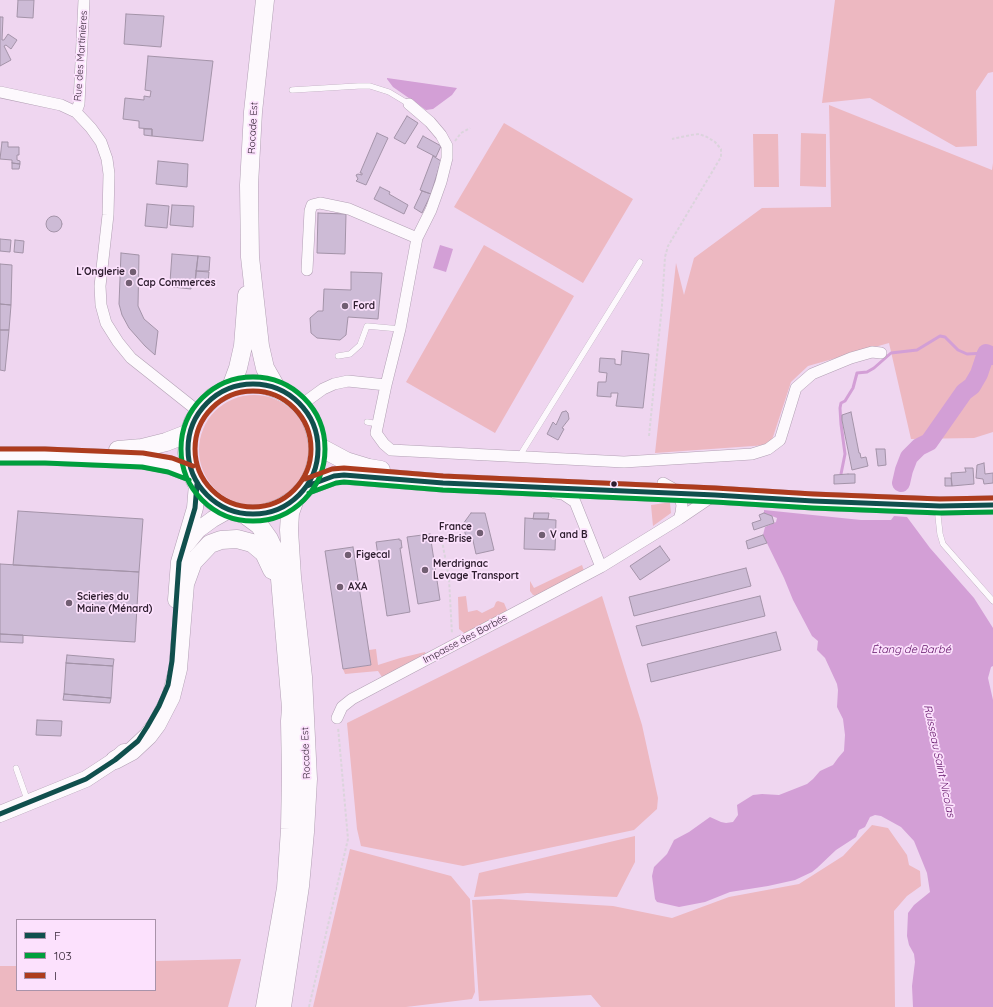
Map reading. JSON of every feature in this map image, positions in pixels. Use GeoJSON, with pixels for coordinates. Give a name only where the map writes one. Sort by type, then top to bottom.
{"type":"FeatureCollection","features":[{"type":"Feature","properties":{"kind":"main road","name":"Rocade Est"},"geometry":{"type":"LineString","coordinates":[[250,257],[249,185],[253,112],[265,0]]}},
{"type":"Feature","properties":{"kind":"main road"},"geometry":{"type":"LineString","coordinates":[[231,387],[238,368],[243,346],[250,257]]}},
{"type":"Feature","properties":{"kind":"main road"},"geometry":{"type":"LineString","coordinates":[[250,257],[260,346],[265,368],[277,389]]}},
{"type":"Feature","properties":{"kind":"main road"},"geometry":{"type":"LineString","coordinates":[[0,456],[45,456],[143,460],[170,465],[194,479],[211,500],[237,512],[262,514],[280,508],[295,499],[307,486],[313,474],[317,460],[318,446],[313,424],[310,417],[301,405],[290,396],[277,389],[262,384],[246,384],[231,387],[213,397],[199,412],[189,433],[187,453],[194,479],[195,508],[179,562],[172,661],[168,685],[159,706],[138,741],[115,760]]}},
{"type":"Feature","properties":{"kind":"main road"},"geometry":{"type":"LineString","coordinates":[[45,456],[142,448],[166,442],[189,433]]}},
{"type":"Feature","properties":{"kind":"main road"},"geometry":{"type":"LineString","coordinates":[[318,446],[346,461],[369,468],[398,472],[670,488],[715,495],[813,501],[940,506],[993,505]]}},
{"type":"Feature","properties":{"kind":"main road"},"geometry":{"type":"LineString","coordinates":[[307,486],[329,477],[344,475],[467,484],[670,488],[937,497],[993,495]]}},
{"type":"Feature","properties":{"kind":"main road","name":"Rocade Est"},"geometry":{"type":"LineString","coordinates":[[282,1007],[300,886],[308,778],[303,676],[292,577],[289,530],[290,513],[295,499]]}},
{"type":"Feature","properties":{"kind":"main road","name":"Rocade Est"},"geometry":{"type":"LineString","coordinates":[[237,512],[259,525],[269,539],[275,552],[280,579],[291,708],[290,829],[286,888],[265,1007]]}},
{"type":"Feature","properties":{"kind":"main road"},"geometry":{"type":"LineString","coordinates":[[183,547],[198,530],[213,519],[237,512]]}},
{"type":"Feature","properties":{"kind":"main road"},"geometry":{"type":"LineString","coordinates":[[0,814],[86,779],[132,751],[148,736],[157,724],[171,697],[178,669],[185,584],[193,562],[210,544],[221,540],[237,539],[252,543],[264,554],[271,567],[276,586],[286,709],[290,722]]}},
{"type":"Feature","properties":{"kind":"street","name":"Rue des Martinières"},"geometry":{"type":"LineString","coordinates":[[76,112],[79,104],[84,0]]}},
{"type":"Feature","properties":{"kind":"street"},"geometry":{"type":"LineString","coordinates":[[0,92],[61,105],[76,112],[91,128],[101,142],[110,174],[108,215],[100,286],[101,305],[106,323],[118,342],[132,358],[199,412]]}},
{"type":"Feature","properties":{"kind":"street"},"geometry":{"type":"LineString","coordinates":[[409,104],[430,122],[441,135],[447,146],[447,158],[441,182],[431,210],[418,238],[400,329],[386,385],[372,423],[376,433],[384,444],[391,450],[624,462],[752,454],[768,450],[780,440],[796,388],[812,374],[851,358],[872,352],[881,353]]}},
{"type":"Feature","properties":{"kind":"street"},"geometry":{"type":"LineString","coordinates":[[307,270],[310,212],[312,205],[320,203],[349,209],[418,238]]}},
{"type":"Feature","properties":{"kind":"street"},"geometry":{"type":"LineString","coordinates":[[301,405],[323,389],[334,384],[348,381],[386,385]]}},
{"type":"Feature","properties":{"kind":"street"},"geometry":{"type":"LineString","coordinates":[[467,484],[563,494],[572,499],[575,502],[601,567]]}},
{"type":"Feature","properties":{"kind":"street"},"geometry":{"type":"LineString","coordinates":[[670,488],[680,498],[682,513],[679,519]]}},
{"type":"Feature","properties":{"kind":"street","name":"Impasse des Barbés"},"geometry":{"type":"LineString","coordinates":[[337,718],[342,707],[352,699],[601,567],[715,495]]}},
{"type":"Feature","properties":{"kind":"lane"},"geometry":{"type":"LineString","coordinates":[[292,90],[370,86],[389,92],[409,104]]}},
{"type":"Feature","properties":{"kind":"lane"},"geometry":{"type":"LineString","coordinates":[[519,457],[640,262]]}},
{"type":"Feature","properties":{"kind":"lane"},"geometry":{"type":"LineString","coordinates":[[338,356],[350,354],[360,345],[367,326],[400,329]]}},
{"type":"Feature","properties":{"kind":"lane"},"geometry":{"type":"LineString","coordinates":[[940,506],[938,516],[943,544],[993,600]]}},
{"type":"Feature","properties":{"kind":"lane"},"geometry":{"type":"LineString","coordinates":[[16,768],[28,802]]}},
{"type":"Feature","properties":{"kind":"path"},"geometry":{"type":"LineString","coordinates":[[447,146],[453,143],[461,133],[470,128]]}},
{"type":"Feature","properties":{"kind":"path"},"geometry":{"type":"LineString","coordinates":[[650,436],[665,257],[668,246],[721,157],[721,149],[715,142],[699,134],[672,139]]}},
{"type":"Feature","properties":{"kind":"path"},"geometry":{"type":"LineString","coordinates":[[441,535],[449,579],[453,638],[456,644]]}},
{"type":"Feature","properties":{"kind":"path"},"geometry":{"type":"LineString","coordinates":[[309,1007],[348,840],[337,718]]}},
{"type":"Feature","properties":{"kind":"shaded area"},"geometry":{"type":"Polygon","coordinates":[[[835,0],[993,0],[993,72],[988,73],[976,91],[977,146],[956,147],[870,98],[822,103],[835,0]]]}},
{"type":"Feature","properties":{"kind":"shaded area"},"geometry":{"type":"Polygon","coordinates":[[[829,105],[992,170],[993,163],[993,432],[974,438],[911,439],[889,343],[808,366],[791,382],[772,440],[767,445],[655,453],[676,263],[684,295],[694,258],[762,208],[831,207],[829,105]]]}},
{"type":"Feature","properties":{"kind":"shaded area"},"geometry":{"type":"Polygon","coordinates":[[[504,123],[633,199],[583,283],[454,207],[504,123]]]}},
{"type":"Feature","properties":{"kind":"shaded area"},"geometry":{"type":"Polygon","coordinates":[[[801,133],[826,134],[826,187],[800,186],[801,133]]]}},
{"type":"Feature","properties":{"kind":"shaded area"},"geometry":{"type":"Polygon","coordinates":[[[753,134],[778,134],[779,187],[754,187],[753,134]]]}},
{"type":"Feature","properties":{"kind":"shaded area"},"geometry":{"type":"Polygon","coordinates":[[[484,245],[574,296],[495,433],[406,382],[484,245]]]}},
{"type":"Feature","properties":{"kind":"shaded area"},"geometry":{"type":"Polygon","coordinates":[[[254,395],[275,399],[285,404],[293,411],[300,419],[305,429],[309,450],[305,471],[300,481],[293,489],[285,496],[275,501],[254,505],[233,501],[223,496],[215,489],[208,481],[203,471],[199,450],[203,429],[208,419],[215,411],[223,404],[233,399],[254,395]]]}},
{"type":"Feature","properties":{"kind":"shaded area"},"geometry":{"type":"Polygon","coordinates":[[[670,503],[671,513],[653,526],[651,505],[670,503]]]}},
{"type":"Feature","properties":{"kind":"shaded area"},"geometry":{"type":"Polygon","coordinates":[[[582,565],[584,571],[538,596],[533,595],[530,591],[530,581],[534,588],[582,565]]]}},
{"type":"Feature","properties":{"kind":"shaded area"},"geometry":{"type":"Polygon","coordinates":[[[466,596],[468,612],[477,610],[482,613],[494,607],[498,601],[504,603],[507,610],[506,612],[464,633],[459,629],[458,597],[466,596]]]}},
{"type":"Feature","properties":{"kind":"shaded area"},"geometry":{"type":"Polygon","coordinates":[[[602,596],[642,725],[658,798],[657,809],[634,830],[463,866],[361,846],[357,829],[347,723],[602,596]]]}},
{"type":"Feature","properties":{"kind":"shaded area"},"geometry":{"type":"Polygon","coordinates":[[[376,649],[378,665],[425,652],[426,655],[382,677],[378,671],[345,674],[343,669],[371,665],[369,650],[376,649]]]}},
{"type":"Feature","properties":{"kind":"shaded area"},"geometry":{"type":"Polygon","coordinates":[[[872,825],[888,828],[907,855],[909,865],[920,871],[921,886],[907,896],[894,911],[895,1007],[601,1007],[591,995],[479,1001],[472,900],[499,899],[613,906],[672,918],[729,897],[799,884],[843,856],[872,825]]]}},
{"type":"Feature","properties":{"kind":"shaded area"},"geometry":{"type":"Polygon","coordinates":[[[635,836],[635,862],[617,897],[527,893],[474,897],[479,873],[635,836]]]}},
{"type":"Feature","properties":{"kind":"shaded area"},"geometry":{"type":"Polygon","coordinates":[[[350,849],[451,876],[470,899],[475,992],[472,999],[406,1007],[313,1007],[350,849]]]}},
{"type":"Feature","properties":{"kind":"shaded area"},"geometry":{"type":"Polygon","coordinates":[[[241,959],[228,1007],[0,1007],[0,966],[16,966],[16,991],[156,991],[156,961],[241,959]]]}},
{"type":"Feature","properties":{"kind":"water"},"geometry":{"type":"Polygon","coordinates":[[[387,78],[457,88],[452,95],[433,109],[426,110],[393,87],[387,78]]]}},
{"type":"Feature","properties":{"kind":"water"},"geometry":{"type":"Polygon","coordinates":[[[440,245],[453,249],[446,272],[433,268],[440,245]]]}},
{"type":"Feature","properties":{"kind":"water","name":"Étang de Barbé"},"geometry":{"type":"Polygon","coordinates":[[[764,510],[861,520],[891,520],[894,516],[907,517],[930,548],[974,598],[993,628],[993,666],[991,667],[988,678],[993,700],[993,1007],[913,1007],[912,986],[915,962],[914,954],[909,945],[907,936],[908,913],[914,905],[930,892],[927,873],[914,841],[901,827],[881,816],[875,815],[870,817],[865,827],[859,830],[856,837],[836,850],[812,872],[795,880],[730,892],[705,902],[679,907],[657,902],[655,899],[652,876],[654,867],[667,854],[674,840],[689,832],[710,817],[721,822],[733,822],[738,815],[737,805],[753,795],[779,795],[807,784],[820,771],[833,765],[844,751],[845,735],[843,719],[837,707],[837,684],[825,658],[817,650],[818,641],[812,636],[793,600],[763,535],[765,527],[776,522],[777,518],[764,513],[764,510]]]}},
{"type":"Feature","properties":{"kind":"building"},"geometry":{"type":"Polygon","coordinates":[[[18,0],[34,0],[33,18],[17,17],[18,0]]]}},
{"type":"Feature","properties":{"kind":"building"},"geometry":{"type":"Polygon","coordinates":[[[126,14],[164,16],[161,47],[124,44],[126,14]]]}},
{"type":"Feature","properties":{"kind":"building"},"geometry":{"type":"Polygon","coordinates":[[[0,17],[3,17],[2,40],[4,40],[8,34],[17,40],[11,49],[6,45],[4,46],[11,60],[0,66],[0,17]]]}},
{"type":"Feature","properties":{"kind":"building"},"geometry":{"type":"Polygon","coordinates":[[[148,56],[213,61],[203,141],[152,136],[152,129],[139,128],[139,121],[123,119],[125,98],[144,100],[144,96],[150,97],[151,91],[145,90],[148,56]]]}},
{"type":"Feature","properties":{"kind":"building"},"geometry":{"type":"Polygon","coordinates":[[[407,116],[418,123],[405,144],[394,138],[407,116]]]}},
{"type":"Feature","properties":{"kind":"building"},"geometry":{"type":"Polygon","coordinates":[[[144,129],[152,129],[152,136],[144,135],[144,129]]]}},
{"type":"Feature","properties":{"kind":"building"},"geometry":{"type":"Polygon","coordinates":[[[377,133],[388,138],[366,185],[356,181],[358,179],[356,175],[362,175],[362,173],[360,173],[377,133]]]}},
{"type":"Feature","properties":{"kind":"building"},"geometry":{"type":"Polygon","coordinates":[[[423,136],[441,146],[436,157],[417,147],[423,136]]]}},
{"type":"Feature","properties":{"kind":"building"},"geometry":{"type":"Polygon","coordinates":[[[2,142],[8,142],[8,147],[19,147],[19,155],[17,155],[17,160],[20,161],[20,164],[12,163],[12,160],[0,159],[2,142]]]}},
{"type":"Feature","properties":{"kind":"building"},"geometry":{"type":"Polygon","coordinates":[[[433,156],[441,161],[431,194],[420,190],[433,156]]]}},
{"type":"Feature","properties":{"kind":"building"},"geometry":{"type":"Polygon","coordinates":[[[158,161],[188,164],[187,187],[156,184],[158,161]]]}},
{"type":"Feature","properties":{"kind":"building"},"geometry":{"type":"Polygon","coordinates":[[[12,163],[20,164],[19,169],[12,169],[12,163]]]}},
{"type":"Feature","properties":{"kind":"building"},"geometry":{"type":"Polygon","coordinates":[[[380,187],[390,192],[389,194],[408,205],[404,214],[374,199],[380,187]]]}},
{"type":"Feature","properties":{"kind":"building"},"geometry":{"type":"Polygon","coordinates":[[[422,191],[431,194],[422,213],[414,208],[422,191]]]}},
{"type":"Feature","properties":{"kind":"building"},"geometry":{"type":"Polygon","coordinates":[[[147,204],[169,206],[167,228],[145,226],[147,204]]]}},
{"type":"Feature","properties":{"kind":"building"},"geometry":{"type":"Polygon","coordinates":[[[172,205],[194,206],[193,227],[170,225],[172,205]]]}},
{"type":"Feature","properties":{"kind":"building"},"geometry":{"type":"Polygon","coordinates":[[[318,213],[346,214],[345,254],[317,253],[318,213]]]}},
{"type":"Feature","properties":{"kind":"building"},"geometry":{"type":"Polygon","coordinates":[[[54,216],[60,218],[62,224],[60,230],[54,232],[48,230],[46,224],[48,218],[54,216]]]}},
{"type":"Feature","properties":{"kind":"building"},"geometry":{"type":"Polygon","coordinates":[[[0,239],[11,240],[10,252],[0,251],[0,239]]]}},
{"type":"Feature","properties":{"kind":"building"},"geometry":{"type":"Polygon","coordinates":[[[15,240],[24,241],[23,253],[14,252],[15,240]]]}},
{"type":"Feature","properties":{"kind":"building","name":"Cap Commerces"},"geometry":{"type":"Polygon","coordinates":[[[121,253],[139,255],[138,306],[144,319],[158,331],[155,355],[129,328],[122,315],[119,304],[121,253]]]}},
{"type":"Feature","properties":{"kind":"building"},"geometry":{"type":"Polygon","coordinates":[[[172,254],[198,256],[195,284],[191,284],[191,289],[173,287],[174,282],[170,282],[172,254]]]}},
{"type":"Feature","properties":{"kind":"building"},"geometry":{"type":"Polygon","coordinates":[[[198,256],[210,257],[209,271],[196,271],[198,256]]]}},
{"type":"Feature","properties":{"kind":"building"},"geometry":{"type":"Polygon","coordinates":[[[0,264],[12,265],[11,305],[0,304],[0,264]]]}},
{"type":"Feature","properties":{"kind":"building"},"geometry":{"type":"Polygon","coordinates":[[[196,271],[209,272],[208,283],[195,282],[196,271]]]}},
{"type":"Feature","properties":{"kind":"building"},"geometry":{"type":"Polygon","coordinates":[[[351,272],[382,273],[378,319],[348,317],[346,335],[340,340],[317,338],[311,333],[310,318],[318,311],[323,311],[324,289],[351,290],[351,272]]]}},
{"type":"Feature","properties":{"kind":"building"},"geometry":{"type":"Polygon","coordinates":[[[0,304],[11,305],[9,330],[0,330],[0,304]]]}},
{"type":"Feature","properties":{"kind":"building"},"geometry":{"type":"Polygon","coordinates":[[[0,330],[9,330],[5,371],[0,370],[0,330]]]}},
{"type":"Feature","properties":{"kind":"building"},"geometry":{"type":"Polygon","coordinates":[[[622,351],[649,354],[643,408],[616,406],[618,393],[611,393],[611,397],[597,396],[598,382],[606,382],[607,373],[599,372],[600,358],[615,359],[615,364],[621,365],[622,351]]]}},
{"type":"Feature","properties":{"kind":"building"},"geometry":{"type":"Polygon","coordinates":[[[566,411],[569,419],[562,428],[564,429],[558,440],[547,434],[553,422],[556,425],[562,412],[566,411]]]}},
{"type":"Feature","properties":{"kind":"building"},"geometry":{"type":"Polygon","coordinates":[[[851,412],[859,453],[861,458],[866,457],[868,466],[852,470],[842,420],[842,415],[851,412]]]}},
{"type":"Feature","properties":{"kind":"building"},"geometry":{"type":"Polygon","coordinates":[[[876,449],[885,449],[886,465],[878,466],[876,449]]]}},
{"type":"Feature","properties":{"kind":"building"},"geometry":{"type":"Polygon","coordinates":[[[984,463],[985,474],[993,473],[993,483],[984,484],[983,479],[976,478],[977,465],[984,463]]]}},
{"type":"Feature","properties":{"kind":"building"},"geometry":{"type":"Polygon","coordinates":[[[965,468],[973,468],[974,484],[952,486],[951,473],[966,472],[965,468]]]}},
{"type":"Feature","properties":{"kind":"building"},"geometry":{"type":"Polygon","coordinates":[[[855,474],[855,483],[834,484],[834,475],[855,474]]]}},
{"type":"Feature","properties":{"kind":"building"},"geometry":{"type":"Polygon","coordinates":[[[945,478],[951,478],[952,486],[945,486],[945,478]]]}},
{"type":"Feature","properties":{"kind":"building"},"geometry":{"type":"Polygon","coordinates":[[[18,511],[143,519],[139,572],[13,565],[18,511]]]}},
{"type":"Feature","properties":{"kind":"building"},"geometry":{"type":"Polygon","coordinates":[[[471,513],[485,513],[494,550],[476,554],[472,536],[466,537],[463,524],[471,513]]]}},
{"type":"Feature","properties":{"kind":"building"},"geometry":{"type":"Polygon","coordinates":[[[534,513],[549,513],[548,519],[533,519],[534,513]]]}},
{"type":"Feature","properties":{"kind":"building"},"geometry":{"type":"Polygon","coordinates":[[[764,513],[772,516],[774,523],[754,530],[752,523],[761,520],[759,515],[764,513]]]}},
{"type":"Feature","properties":{"kind":"building"},"geometry":{"type":"Polygon","coordinates":[[[525,518],[556,520],[555,550],[524,549],[525,518]]]}},
{"type":"Feature","properties":{"kind":"building"},"geometry":{"type":"Polygon","coordinates":[[[430,534],[440,600],[418,604],[407,537],[430,534]]]}},
{"type":"Feature","properties":{"kind":"building"},"geometry":{"type":"Polygon","coordinates":[[[763,535],[767,543],[748,549],[746,541],[763,535]]]}},
{"type":"Feature","properties":{"kind":"building"},"geometry":{"type":"Polygon","coordinates":[[[401,540],[402,548],[400,548],[410,612],[387,616],[376,542],[401,540]]]}},
{"type":"Feature","properties":{"kind":"building"},"geometry":{"type":"Polygon","coordinates":[[[660,546],[670,560],[640,580],[630,566],[660,546]]]}},
{"type":"Feature","properties":{"kind":"building"},"geometry":{"type":"Polygon","coordinates":[[[353,547],[371,665],[343,669],[325,551],[353,547]]]}},
{"type":"Feature","properties":{"kind":"building","name":"Scieries du Maine (Ménard)"},"geometry":{"type":"Polygon","coordinates":[[[0,564],[139,572],[135,642],[0,634],[0,564]]]}},
{"type":"Feature","properties":{"kind":"building"},"geometry":{"type":"Polygon","coordinates":[[[746,568],[751,586],[634,616],[629,597],[746,568]]]}},
{"type":"Feature","properties":{"kind":"building"},"geometry":{"type":"Polygon","coordinates":[[[760,596],[765,616],[642,646],[636,626],[760,596]]]}},
{"type":"Feature","properties":{"kind":"building"},"geometry":{"type":"Polygon","coordinates":[[[776,632],[781,650],[651,682],[647,664],[776,632]]]}},
{"type":"Feature","properties":{"kind":"building"},"geometry":{"type":"Polygon","coordinates":[[[0,634],[23,635],[23,643],[0,642],[0,634]]]}},
{"type":"Feature","properties":{"kind":"building"},"geometry":{"type":"Polygon","coordinates":[[[67,655],[114,659],[113,666],[66,663],[67,655]]]}},
{"type":"Feature","properties":{"kind":"building"},"geometry":{"type":"Polygon","coordinates":[[[66,663],[113,666],[111,698],[64,694],[66,663]]]}},
{"type":"Feature","properties":{"kind":"building"},"geometry":{"type":"Polygon","coordinates":[[[64,694],[111,698],[110,703],[63,700],[64,694]]]}},
{"type":"Feature","properties":{"kind":"building"},"geometry":{"type":"Polygon","coordinates":[[[37,720],[62,721],[61,736],[36,735],[37,720]]]}},
{"type":"Feature","properties":{"kind":"waterway"},"geometry":{"type":"LineString","coordinates":[[841,474],[845,454],[840,408],[841,403],[845,401],[853,388],[857,373],[867,372],[874,368],[891,353],[917,350],[940,336],[945,337],[958,350],[967,354],[986,353]]}},
{"type":"Feature","properties":{"kind":"waterway","name":"Ruisseau Saint-Nicolas"},"geometry":{"type":"LineString","coordinates":[[901,483],[909,457],[919,447],[929,442],[964,392],[972,386],[979,374],[986,353],[993,356]]}},
{"type":"Feature","properties":{"kind":"transit line","name":"103"},"geometry":{"type":"LineString","coordinates":[[246,377],[260,377],[287,385],[299,393],[309,403],[320,421],[324,435],[325,449],[324,463],[320,477],[309,495],[299,505],[281,516],[260,521],[246,521],[219,513],[207,505],[197,495],[186,477],[181,456],[181,442],[189,415],[197,403],[207,393],[225,382],[246,377]]}},
{"type":"Feature","properties":{"kind":"transit line","name":"F"},"geometry":{"type":"LineString","coordinates":[[259,384],[278,389],[299,403],[313,424],[317,436],[318,449],[317,462],[313,474],[299,495],[278,509],[266,513],[247,514],[228,509],[207,495],[193,474],[189,462],[188,443],[193,424],[207,403],[228,389],[240,385],[259,384]]}},
{"type":"Feature","properties":{"kind":"transit line","name":"I"},"geometry":{"type":"LineString","coordinates":[[253,391],[275,395],[294,408],[307,427],[311,449],[307,471],[294,490],[275,503],[253,507],[231,503],[212,490],[199,471],[195,449],[199,427],[212,408],[231,395],[253,391]]}},
{"type":"Feature","properties":{"kind":"transit line","name":"I"},"geometry":{"type":"LineString","coordinates":[[0,449],[45,449],[143,453],[172,458],[193,466]]}},
{"type":"Feature","properties":{"kind":"transit line","name":"103"},"geometry":{"type":"LineString","coordinates":[[0,463],[45,463],[142,467],[168,472],[189,480]]}},
{"type":"Feature","properties":{"kind":"transit line","name":"I"},"geometry":{"type":"LineString","coordinates":[[305,479],[332,469],[344,468],[443,476],[715,488],[813,494],[940,499],[993,498]]}},
{"type":"Feature","properties":{"kind":"transit line","name":"F"},"geometry":{"type":"LineString","coordinates":[[307,486],[334,476],[344,475],[443,483],[715,495],[813,501],[940,506],[993,505]]}},
{"type":"Feature","properties":{"kind":"transit line","name":"103"},"geometry":{"type":"LineString","coordinates":[[309,493],[336,483],[344,482],[443,490],[715,502],[813,508],[940,513],[993,512]]}},
{"type":"Feature","properties":{"kind":"transit line","name":"F"},"geometry":{"type":"LineString","coordinates":[[0,814],[86,779],[115,760],[138,741],[147,727],[159,706],[168,685],[172,661],[179,562],[195,508],[197,484]]}},
{"type":"Feature","properties":{"kind":"place","name":"L'Onglerie"},"geometry":{"type":"Point","coordinates":[133,272]}},
{"type":"Feature","properties":{"kind":"place","name":"Cap Commerces"},"geometry":{"type":"Point","coordinates":[129,283]}},
{"type":"Feature","properties":{"kind":"place","name":"Ford"},"geometry":{"type":"Point","coordinates":[345,306]}},
{"type":"Feature","properties":{"kind":"place","name":"France Pare-Brise"},"geometry":{"type":"Point","coordinates":[480,533]}},
{"type":"Feature","properties":{"kind":"place","name":"V and B"},"geometry":{"type":"Point","coordinates":[542,535]}},
{"type":"Feature","properties":{"kind":"place","name":"Figecal"},"geometry":{"type":"Point","coordinates":[348,555]}},
{"type":"Feature","properties":{"kind":"place","name":"Merdrignac Levage Transport"},"geometry":{"type":"Point","coordinates":[425,570]}},
{"type":"Feature","properties":{"kind":"place","name":"AXA"},"geometry":{"type":"Point","coordinates":[340,587]}},
{"type":"Feature","properties":{"kind":"place","name":"Scieries du Maine (Ménard)"},"geometry":{"type":"Point","coordinates":[69,603]}}]}
